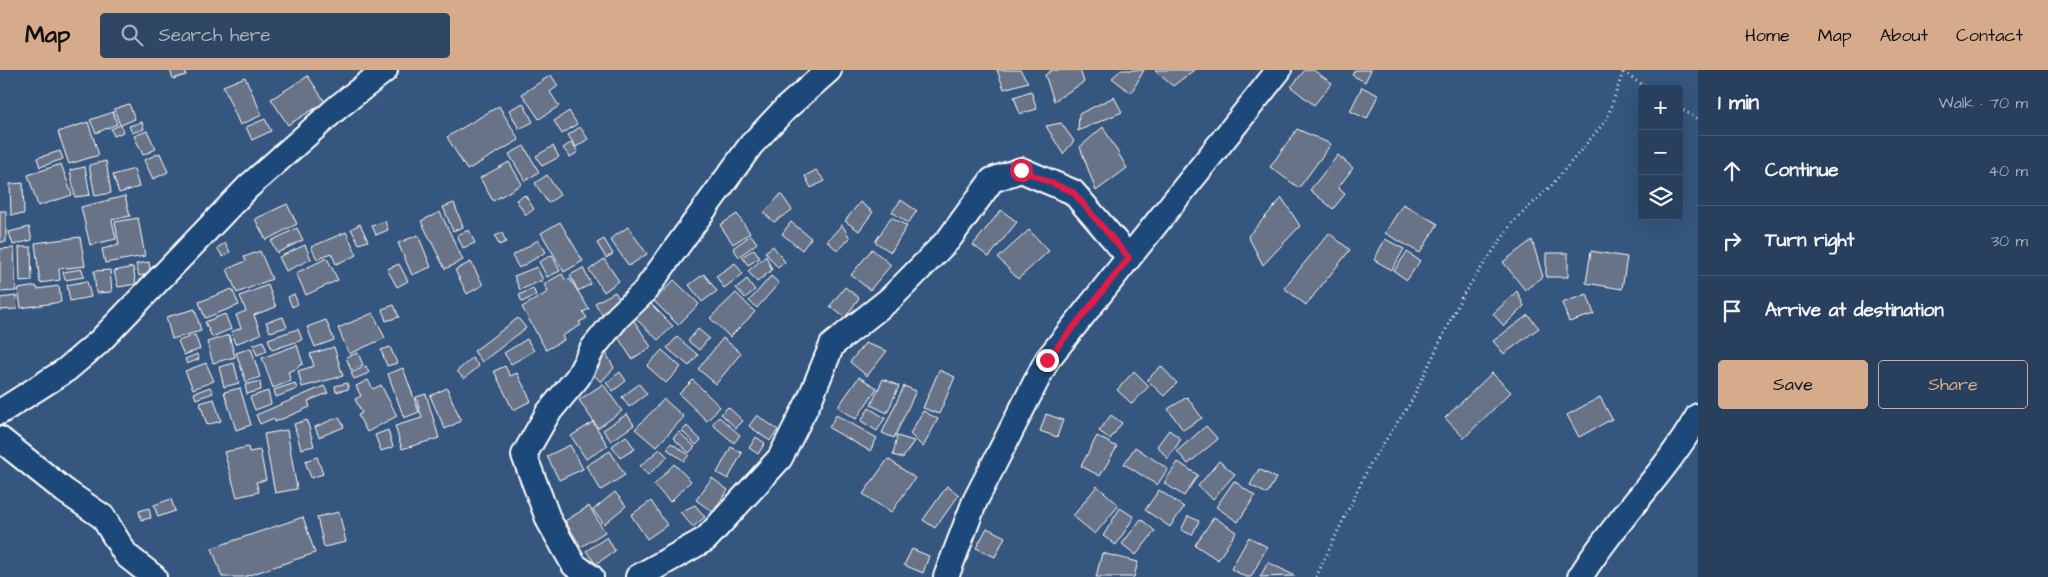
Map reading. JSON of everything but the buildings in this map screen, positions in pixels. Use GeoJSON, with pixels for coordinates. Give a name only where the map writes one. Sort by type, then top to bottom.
{"type":"FeatureCollection","features":[{"type":"Feature","properties":{"kind":"street"},"geometry":{"type":"LineString","coordinates":[[0,412],[66,370],[99,342],[248,187],[338,107],[386,70]]}},
{"type":"Feature","properties":{"kind":"street"},"geometry":{"type":"LineString","coordinates":[[591,577],[574,565],[549,521],[524,455],[548,413],[578,377],[593,348],[618,317],[644,292],[751,145],[785,109],[829,70]]}},
{"type":"Feature","properties":{"kind":"street"},"geometry":{"type":"LineString","coordinates":[[946,577],[975,501],[1047,360],[1279,70]]}},
{"type":"Feature","properties":{"kind":"street"},"geometry":{"type":"LineString","coordinates":[[638,577],[706,539],[780,458],[810,399],[832,345],[890,299],[949,240],[992,180],[1021,170],[1073,192],[1129,258]]}},
{"type":"Feature","properties":{"kind":"street"},"geometry":{"type":"LineString","coordinates":[[1580,577],[1594,555],[1682,444],[1698,416]]}},
{"type":"Feature","properties":{"kind":"street"},"geometry":{"type":"LineString","coordinates":[[0,439],[64,490],[103,517],[126,555],[154,577]]}},
{"type":"Feature","properties":{"kind":"path"},"geometry":{"type":"LineString","coordinates":[[1316,577],[1372,462],[1411,402],[1462,296],[1513,222],[1551,186],[1608,119],[1621,71],[1643,85]]}},
{"type":"Feature","properties":{"kind":"path"},"geometry":{"type":"LineString","coordinates":[[1683,110],[1698,119]]}},
{"type":"Feature","properties":{"kind":"route"},"geometry":{"type":"LineString","coordinates":[[1021,170],[1073,192],[1129,258],[1047,360]]}}]}
